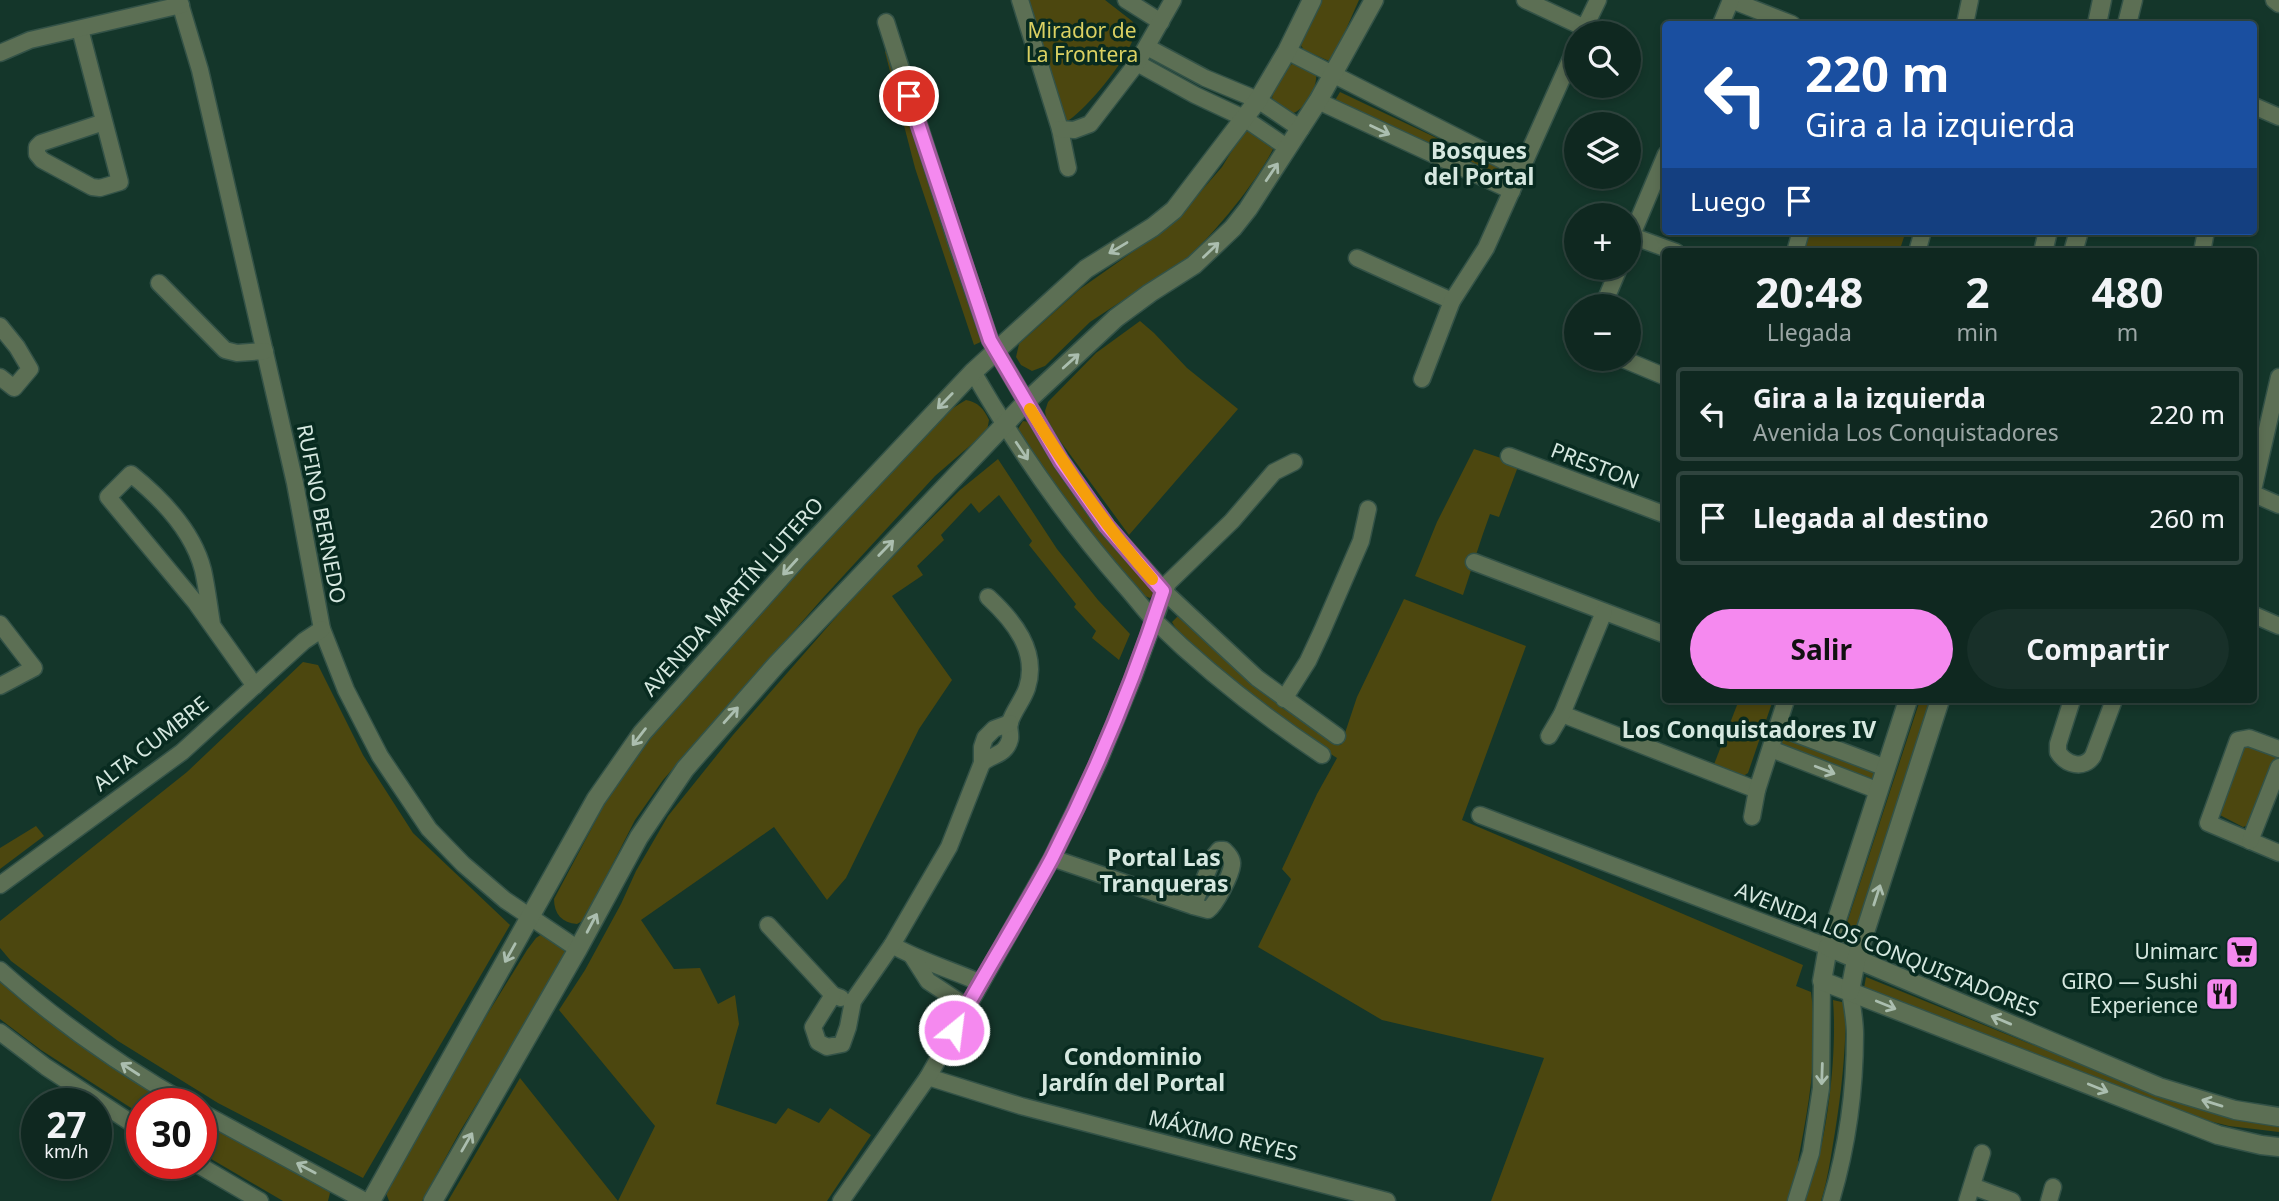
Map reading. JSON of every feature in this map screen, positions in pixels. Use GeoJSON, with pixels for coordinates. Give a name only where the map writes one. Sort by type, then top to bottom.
{"type":"FeatureCollection","features":[{"type":"Feature","properties":{"kind":"street"},"geometry":{"type":"LineString","coordinates":[[1020,0],[1060,129],[1068,168]]}},
{"type":"Feature","properties":{"kind":"street"},"geometry":{"type":"LineString","coordinates":[[1126,0],[1161,22]]}},
{"type":"Feature","properties":{"kind":"street"},"geometry":{"type":"LineString","coordinates":[[1060,129],[1074,130],[1090,124],[1137,63],[1173,0]]}},
{"type":"Feature","properties":{"kind":"street","name":"AVENIDA MARTÍN LUTERO"},"geometry":{"type":"LineString","coordinates":[[371,1201],[596,799],[642,733],[798,558],[973,372],[1086,269],[1153,228],[1174,210],[1258,100],[1287,51],[1312,0]]}},
{"type":"Feature","properties":{"kind":"street"},"geometry":{"type":"LineString","coordinates":[[433,1201],[639,837],[685,769],[785,655],[1026,402],[1116,318],[1202,258],[1248,209],[1318,102],[1374,0]]}},
{"type":"Feature","properties":{"kind":"street"},"geometry":{"type":"LineString","coordinates":[[1524,0],[1564,21]]}},
{"type":"Feature","properties":{"kind":"street"},"geometry":{"type":"LineString","coordinates":[[1588,21],[1598,0]]}},
{"type":"Feature","properties":{"kind":"street"},"geometry":{"type":"LineString","coordinates":[[1722,21],[1731,0],[1784,21]]}},
{"type":"Feature","properties":{"kind":"street"},"geometry":{"type":"LineString","coordinates":[[1966,21],[1970,0]]}},
{"type":"Feature","properties":{"kind":"street"},"geometry":{"type":"LineString","coordinates":[[2098,21],[2102,0]]}},
{"type":"Feature","properties":{"kind":"street"},"geometry":{"type":"LineString","coordinates":[[2128,21],[2133,0]]}},
{"type":"Feature","properties":{"kind":"street"},"geometry":{"type":"LineString","coordinates":[[2274,0],[2279,4]]}},
{"type":"Feature","properties":{"kind":"street"},"geometry":{"type":"LineString","coordinates":[[0,53],[30,40],[180,3]]}},
{"type":"Feature","properties":{"kind":"street","name":"RUFINO BERNEDO"},"geometry":{"type":"LineString","coordinates":[[180,3],[200,70],[295,483],[322,629],[362,724],[429,829],[481,880],[530,918],[578,949]]}},
{"type":"Feature","properties":{"kind":"street"},"geometry":{"type":"LineString","coordinates":[[886,22],[990,340],[1061,461],[1107,526],[1163,591],[1257,678],[1337,736]]}},
{"type":"Feature","properties":{"kind":"street"},"geometry":{"type":"LineString","coordinates":[[80,29],[120,181],[100,188],[85,184],[37,154],[37,147],[41,143],[104,122]]}},
{"type":"Feature","properties":{"kind":"street"},"geometry":{"type":"LineString","coordinates":[[1147,47],[1205,78],[1258,100],[1301,129]]}},
{"type":"Feature","properties":{"kind":"street"},"geometry":{"type":"LineString","coordinates":[[1287,51],[1520,169]]}},
{"type":"Feature","properties":{"kind":"street"},"geometry":{"type":"LineString","coordinates":[[1137,63],[1244,118],[1289,148]]}},
{"type":"Feature","properties":{"kind":"street"},"geometry":{"type":"LineString","coordinates":[[1422,379],[1452,301],[1486,248],[1564,73]]}},
{"type":"Feature","properties":{"kind":"street"},"geometry":{"type":"LineString","coordinates":[[1195,95],[1205,78]]}},
{"type":"Feature","properties":{"kind":"street"},"geometry":{"type":"LineString","coordinates":[[1318,102],[1512,191]]}},
{"type":"Feature","properties":{"kind":"street"},"geometry":{"type":"LineString","coordinates":[[2257,107],[2279,117]]}},
{"type":"Feature","properties":{"kind":"street"},"geometry":{"type":"LineString","coordinates":[[1641,215],[1662,164]]}},
{"type":"Feature","properties":{"kind":"street"},"geometry":{"type":"LineString","coordinates":[[1641,242],[1662,248]]}},
{"type":"Feature","properties":{"kind":"street"},"geometry":{"type":"LineString","coordinates":[[1357,258],[1452,301]]}},
{"type":"Feature","properties":{"kind":"street"},"geometry":{"type":"LineString","coordinates":[[159,283],[225,349],[237,353],[265,351]]}},
{"type":"Feature","properties":{"kind":"street"},"geometry":{"type":"LineString","coordinates":[[0,326],[30,369],[14,388],[0,377]]}},
{"type":"Feature","properties":{"kind":"street"},"geometry":{"type":"LineString","coordinates":[[1641,367],[1662,375]]}},
{"type":"Feature","properties":{"kind":"street"},"geometry":{"type":"LineString","coordinates":[[973,372],[1003,425],[1093,550],[1154,620],[1241,698],[1322,755]]}},
{"type":"Feature","properties":{"kind":"street"},"geometry":{"type":"LineString","coordinates":[[2257,473],[2279,377]]}},
{"type":"Feature","properties":{"kind":"street","name":"PRESTON"},"geometry":{"type":"LineString","coordinates":[[1509,456],[1662,513]]}},
{"type":"Feature","properties":{"kind":"street"},"geometry":{"type":"LineString","coordinates":[[841,1201],[928,1077],[1052,858],[1099,761],[1133,678],[1163,591],[1177,573],[1232,521],[1274,472],[1294,462]]}},
{"type":"Feature","properties":{"kind":"street"},"geometry":{"type":"LineString","coordinates":[[212,624],[202,568],[195,551],[165,505],[131,474],[108,497],[165,563],[255,686]]}},
{"type":"Feature","properties":{"kind":"street"},"geometry":{"type":"LineString","coordinates":[[2257,495],[2279,505]]}},
{"type":"Feature","properties":{"kind":"street"},"geometry":{"type":"LineString","coordinates":[[1284,699],[1308,661],[1322,631],[1361,541],[1368,509]]}},
{"type":"Feature","properties":{"kind":"street"},"geometry":{"type":"LineString","coordinates":[[1474,562],[1604,611],[1662,629]]}},
{"type":"Feature","properties":{"kind":"street"},"geometry":{"type":"LineString","coordinates":[[982,763],[1005,749],[1010,737],[1010,723],[1028,684],[1029,665],[1026,648],[1010,618],[988,597]]}},
{"type":"Feature","properties":{"kind":"street"},"geometry":{"type":"LineString","coordinates":[[1549,736],[1562,714],[1604,611]]}},
{"type":"Feature","properties":{"kind":"street"},"geometry":{"type":"LineString","coordinates":[[2257,616],[2279,625]]}},
{"type":"Feature","properties":{"kind":"street"},"geometry":{"type":"LineString","coordinates":[[0,624],[34,668],[0,686]]}},
{"type":"Feature","properties":{"kind":"street","name":"ALTA CUMBRE"},"geometry":{"type":"LineString","coordinates":[[0,885],[182,751],[322,629]]}},
{"type":"Feature","properties":{"kind":"street"},"geometry":{"type":"LineString","coordinates":[[1752,817],[1756,790],[1785,703]]}},
{"type":"Feature","properties":{"kind":"street"},"geometry":{"type":"LineString","coordinates":[[1796,1201],[1811,1153],[1821,1088],[1822,981],[1828,947],[1907,703]]}},
{"type":"Feature","properties":{"kind":"street"},"geometry":{"type":"LineString","coordinates":[[1831,1201],[1846,1136],[1850,1099],[1855,1033],[1850,990],[1856,960],[1939,703]]}},
{"type":"Feature","properties":{"kind":"street"},"geometry":{"type":"LineString","coordinates":[[2071,703],[2058,752],[2066,761],[2081,765],[2088,762],[2093,755],[2114,703]]}},
{"type":"Feature","properties":{"kind":"street"},"geometry":{"type":"LineString","coordinates":[[1562,714],[1756,790]]}},
{"type":"Feature","properties":{"kind":"street"},"geometry":{"type":"LineString","coordinates":[[833,995],[813,1027],[815,1038],[823,1046],[832,1047],[842,1044],[853,1001],[892,945],[948,847],[982,763],[982,747],[987,735],[1010,723]]}},
{"type":"Feature","properties":{"kind":"street"},"geometry":{"type":"LineString","coordinates":[[1778,727],[1886,768]]}},
{"type":"Feature","properties":{"kind":"street"},"geometry":{"type":"LineString","coordinates":[[2279,749],[2249,738],[2238,740],[2208,823],[2279,853]]}},
{"type":"Feature","properties":{"kind":"street"},"geometry":{"type":"LineString","coordinates":[[1771,749],[1879,791]]}},
{"type":"Feature","properties":{"kind":"street"},"geometry":{"type":"LineString","coordinates":[[2250,841],[2279,767]]}},
{"type":"Feature","properties":{"kind":"street","name":"AVENIDA LOS CONQUISTADORES"},"geometry":{"type":"LineString","coordinates":[[1480,815],[1828,947],[2159,1087],[2235,1110],[2279,1117]]}},
{"type":"Feature","properties":{"kind":"street"},"geometry":{"type":"LineString","coordinates":[[1052,858],[1193,906]]}},
{"type":"Feature","properties":{"kind":"street"},"geometry":{"type":"LineString","coordinates":[[768,925],[833,995],[853,1001]]}},
{"type":"Feature","properties":{"kind":"street"},"geometry":{"type":"LineString","coordinates":[[892,945],[912,956],[936,963],[981,983]]}},
{"type":"Feature","properties":{"kind":"street"},"geometry":{"type":"LineString","coordinates":[[912,956],[928,981],[967,1007]]}},
{"type":"Feature","properties":{"kind":"street"},"geometry":{"type":"LineString","coordinates":[[0,970],[83,1038],[163,1088]]}},
{"type":"Feature","properties":{"kind":"street"},"geometry":{"type":"LineString","coordinates":[[1822,981],[2218,1135],[2261,1146],[2279,1147]]}},
{"type":"Feature","properties":{"kind":"street"},"geometry":{"type":"LineString","coordinates":[[2,1038],[126,1120]]}},
{"type":"Feature","properties":{"kind":"street","name":"MÁXIMO REYES"},"geometry":{"type":"LineString","coordinates":[[928,1077],[1021,1106],[1387,1201]]}},
{"type":"Feature","properties":{"kind":"street"},"geometry":{"type":"LineString","coordinates":[[217,1120],[365,1201]]}},
{"type":"Feature","properties":{"kind":"street"},"geometry":{"type":"LineString","coordinates":[[1982,1153],[1970,1194],[2012,1201]]}},
{"type":"Feature","properties":{"kind":"street"},"geometry":{"type":"LineString","coordinates":[[217,1176],[260,1201]]}},
{"type":"Feature","properties":{"kind":"street"},"geometry":{"type":"LineString","coordinates":[[329,1180],[334,1190],[333,1201]]}},
{"type":"Feature","properties":{"kind":"green space","name":"Mirador de La Frontera"},"geometry":{"type":"Polygon","coordinates":[[[1025,0],[1105,0],[1138,29],[1124,58],[1109,79],[1080,111],[1065,122],[1025,0]]]}},
{"type":"Feature","properties":{"kind":"green space"},"geometry":{"type":"Polygon","coordinates":[[[1319,0],[1359,0],[1336,52],[1329,61],[1304,50],[1300,44],[1319,0]]]}},
{"type":"Feature","properties":{"kind":"green space"},"geometry":{"type":"Polygon","coordinates":[[[891,42],[983,341],[974,345],[915,168],[885,52],[891,42]]]}},
{"type":"Feature","properties":{"kind":"green space"},"geometry":{"type":"Polygon","coordinates":[[[1292,64],[1316,73],[1316,79],[1313,92],[1306,103],[1291,114],[1272,98],[1279,79],[1292,64]]]}},
{"type":"Feature","properties":{"kind":"green space"},"geometry":{"type":"Polygon","coordinates":[[[1340,92],[1504,170],[1500,181],[1334,102],[1340,92]]]}},
{"type":"Feature","properties":{"kind":"green space"},"geometry":{"type":"Polygon","coordinates":[[[1250,127],[1275,145],[1248,189],[1199,246],[1188,257],[1090,322],[1045,366],[1032,371],[1021,365],[1016,357],[1019,344],[1080,289],[1158,234],[1189,205],[1222,167],[1239,139],[1250,127]]]}},
{"type":"Feature","properties":{"kind":"green space"},"geometry":{"type":"Polygon","coordinates":[[[1806,235],[1905,235],[1900,248],[1802,248],[1806,235]]]}},
{"type":"Feature","properties":{"kind":"green space"},"geometry":{"type":"Polygon","coordinates":[[[1140,321],[1187,368],[1238,409],[1129,535],[1047,423],[1045,411],[1048,402],[1096,353],[1140,321]]]}},
{"type":"Feature","properties":{"kind":"green space"},"geometry":{"type":"Polygon","coordinates":[[[966,400],[977,404],[985,413],[989,420],[987,431],[935,476],[822,599],[663,780],[635,820],[584,920],[577,924],[563,920],[555,909],[554,899],[620,775],[637,753],[908,449],[936,421],[966,400]]]}},
{"type":"Feature","properties":{"kind":"green space"},"geometry":{"type":"Polygon","coordinates":[[[1023,421],[1029,422],[1148,583],[1153,594],[1150,598],[1142,595],[1061,494],[1018,429],[1023,421]]]}},
{"type":"Feature","properties":{"kind":"green space"},"geometry":{"type":"Polygon","coordinates":[[[1474,449],[1519,464],[1499,517],[1490,514],[1463,595],[1415,576],[1437,522],[1474,449]]]}},
{"type":"Feature","properties":{"kind":"green space"},"geometry":{"type":"Polygon","coordinates":[[[998,459],[1057,549],[1098,600],[1130,634],[1119,660],[1092,638],[1096,631],[1074,607],[1076,604],[1029,545],[1032,541],[999,495],[979,513],[971,503],[941,535],[944,540],[917,566],[923,575],[892,596],[952,680],[919,729],[846,878],[827,900],[774,827],[641,920],[674,969],[700,968],[718,1004],[735,995],[739,1024],[716,1104],[776,1124],[788,1108],[819,1123],[830,1108],[871,1135],[827,1201],[618,1201],[655,1126],[559,1010],[585,970],[668,816],[733,735],[865,584],[960,490],[998,459]]]}},
{"type":"Feature","properties":{"kind":"green space"},"geometry":{"type":"Polygon","coordinates":[[[1404,599],[1526,646],[1462,820],[1803,965],[1796,986],[1811,992],[1814,1035],[1809,1098],[1798,1161],[1816,1168],[1831,1085],[1833,1000],[1846,1003],[1840,1100],[1821,1201],[1491,1201],[1544,1058],[1382,1020],[1258,947],[1291,879],[1282,869],[1337,758],[1292,729],[1237,687],[1178,632],[1172,622],[1181,617],[1282,708],[1341,745],[1357,697],[1404,599]]]}},
{"type":"Feature","properties":{"kind":"green space"},"geometry":{"type":"Polygon","coordinates":[[[303,662],[318,665],[363,755],[413,833],[510,925],[363,1178],[218,1103],[217,1088],[194,1088],[118,1041],[11,961],[0,948],[0,921],[187,772],[303,662]]]}},
{"type":"Feature","properties":{"kind":"green space","name":"Los Conquistadores IV"},"geometry":{"type":"Polygon","coordinates":[[[1738,703],[1772,703],[1748,773],[1740,778],[1713,767],[1738,703]]]}},
{"type":"Feature","properties":{"kind":"green space"},"geometry":{"type":"Polygon","coordinates":[[[1919,703],[1932,703],[1854,948],[1840,944],[1919,703]]]}},
{"type":"Feature","properties":{"kind":"green space"},"geometry":{"type":"Polygon","coordinates":[[[1783,736],[1876,773],[1873,781],[1784,746],[1780,742],[1783,736]]]}},
{"type":"Feature","properties":{"kind":"green space"},"geometry":{"type":"Polygon","coordinates":[[[2243,744],[2275,752],[2278,757],[2251,824],[2243,827],[2216,813],[2243,744]]]}},
{"type":"Feature","properties":{"kind":"green space"},"geometry":{"type":"Polygon","coordinates":[[[36,826],[44,836],[0,869],[0,848],[36,826]]]}},
{"type":"Feature","properties":{"kind":"green space"},"geometry":{"type":"Polygon","coordinates":[[[542,934],[563,946],[566,956],[459,1133],[422,1201],[389,1201],[386,1193],[391,1182],[448,1078],[527,950],[542,934]]]}},
{"type":"Feature","properties":{"kind":"green space"},"geometry":{"type":"Polygon","coordinates":[[[0,977],[52,1024],[153,1088],[126,1088],[126,1105],[112,1096],[112,1088],[100,1088],[41,1050],[0,1019],[0,977]]]}},
{"type":"Feature","properties":{"kind":"green space"},"geometry":{"type":"Polygon","coordinates":[[[1866,977],[2028,1043],[2198,1107],[2279,1122],[2279,1132],[2229,1126],[2197,1118],[1864,988],[1866,977]]]}},
{"type":"Feature","properties":{"kind":"green space"},"geometry":{"type":"Polygon","coordinates":[[[520,1078],[618,1201],[448,1201],[520,1078]]]}},
{"type":"Feature","properties":{"kind":"green space"},"geometry":{"type":"Polygon","coordinates":[[[217,1126],[327,1186],[330,1193],[328,1201],[283,1201],[217,1162],[217,1126]]]}},
{"type":"Feature","properties":{"kind":"slow traffic"},"geometry":{"type":"LineString","coordinates":[[1030,409],[1061,461],[1107,526],[1152,579]]}},
{"type":"Feature","properties":{"kind":"place","name":"Unimarc"},"geometry":{"type":"Point","coordinates":[2242,952]}},
{"type":"Feature","properties":{"kind":"place","name":"GIRO — Sushi Experience"},"geometry":{"type":"Point","coordinates":[2222,994]}},
{"type":"Feature","properties":{"kind":"district","name":"Bosques del Portal"},"geometry":{"type":"Point","coordinates":[1479,164]}},
{"type":"Feature","properties":{"kind":"district","name":"Los Conquistadores IV"},"geometry":{"type":"Point","coordinates":[1749,730]}},
{"type":"Feature","properties":{"kind":"district","name":"Portal Las Tranqueras"},"geometry":{"type":"Point","coordinates":[1164,871]}},
{"type":"Feature","properties":{"kind":"district","name":"Condominio Jardín del Portal"},"geometry":{"type":"Point","coordinates":[1133,1070]}},
{"type":"Feature","properties":{"kind":"route"},"geometry":{"type":"LineString","coordinates":[[909,96],[990,340],[1061,461],[1107,526],[1163,591],[1152,629],[1099,761],[1052,858],[954,1030]]}}]}
